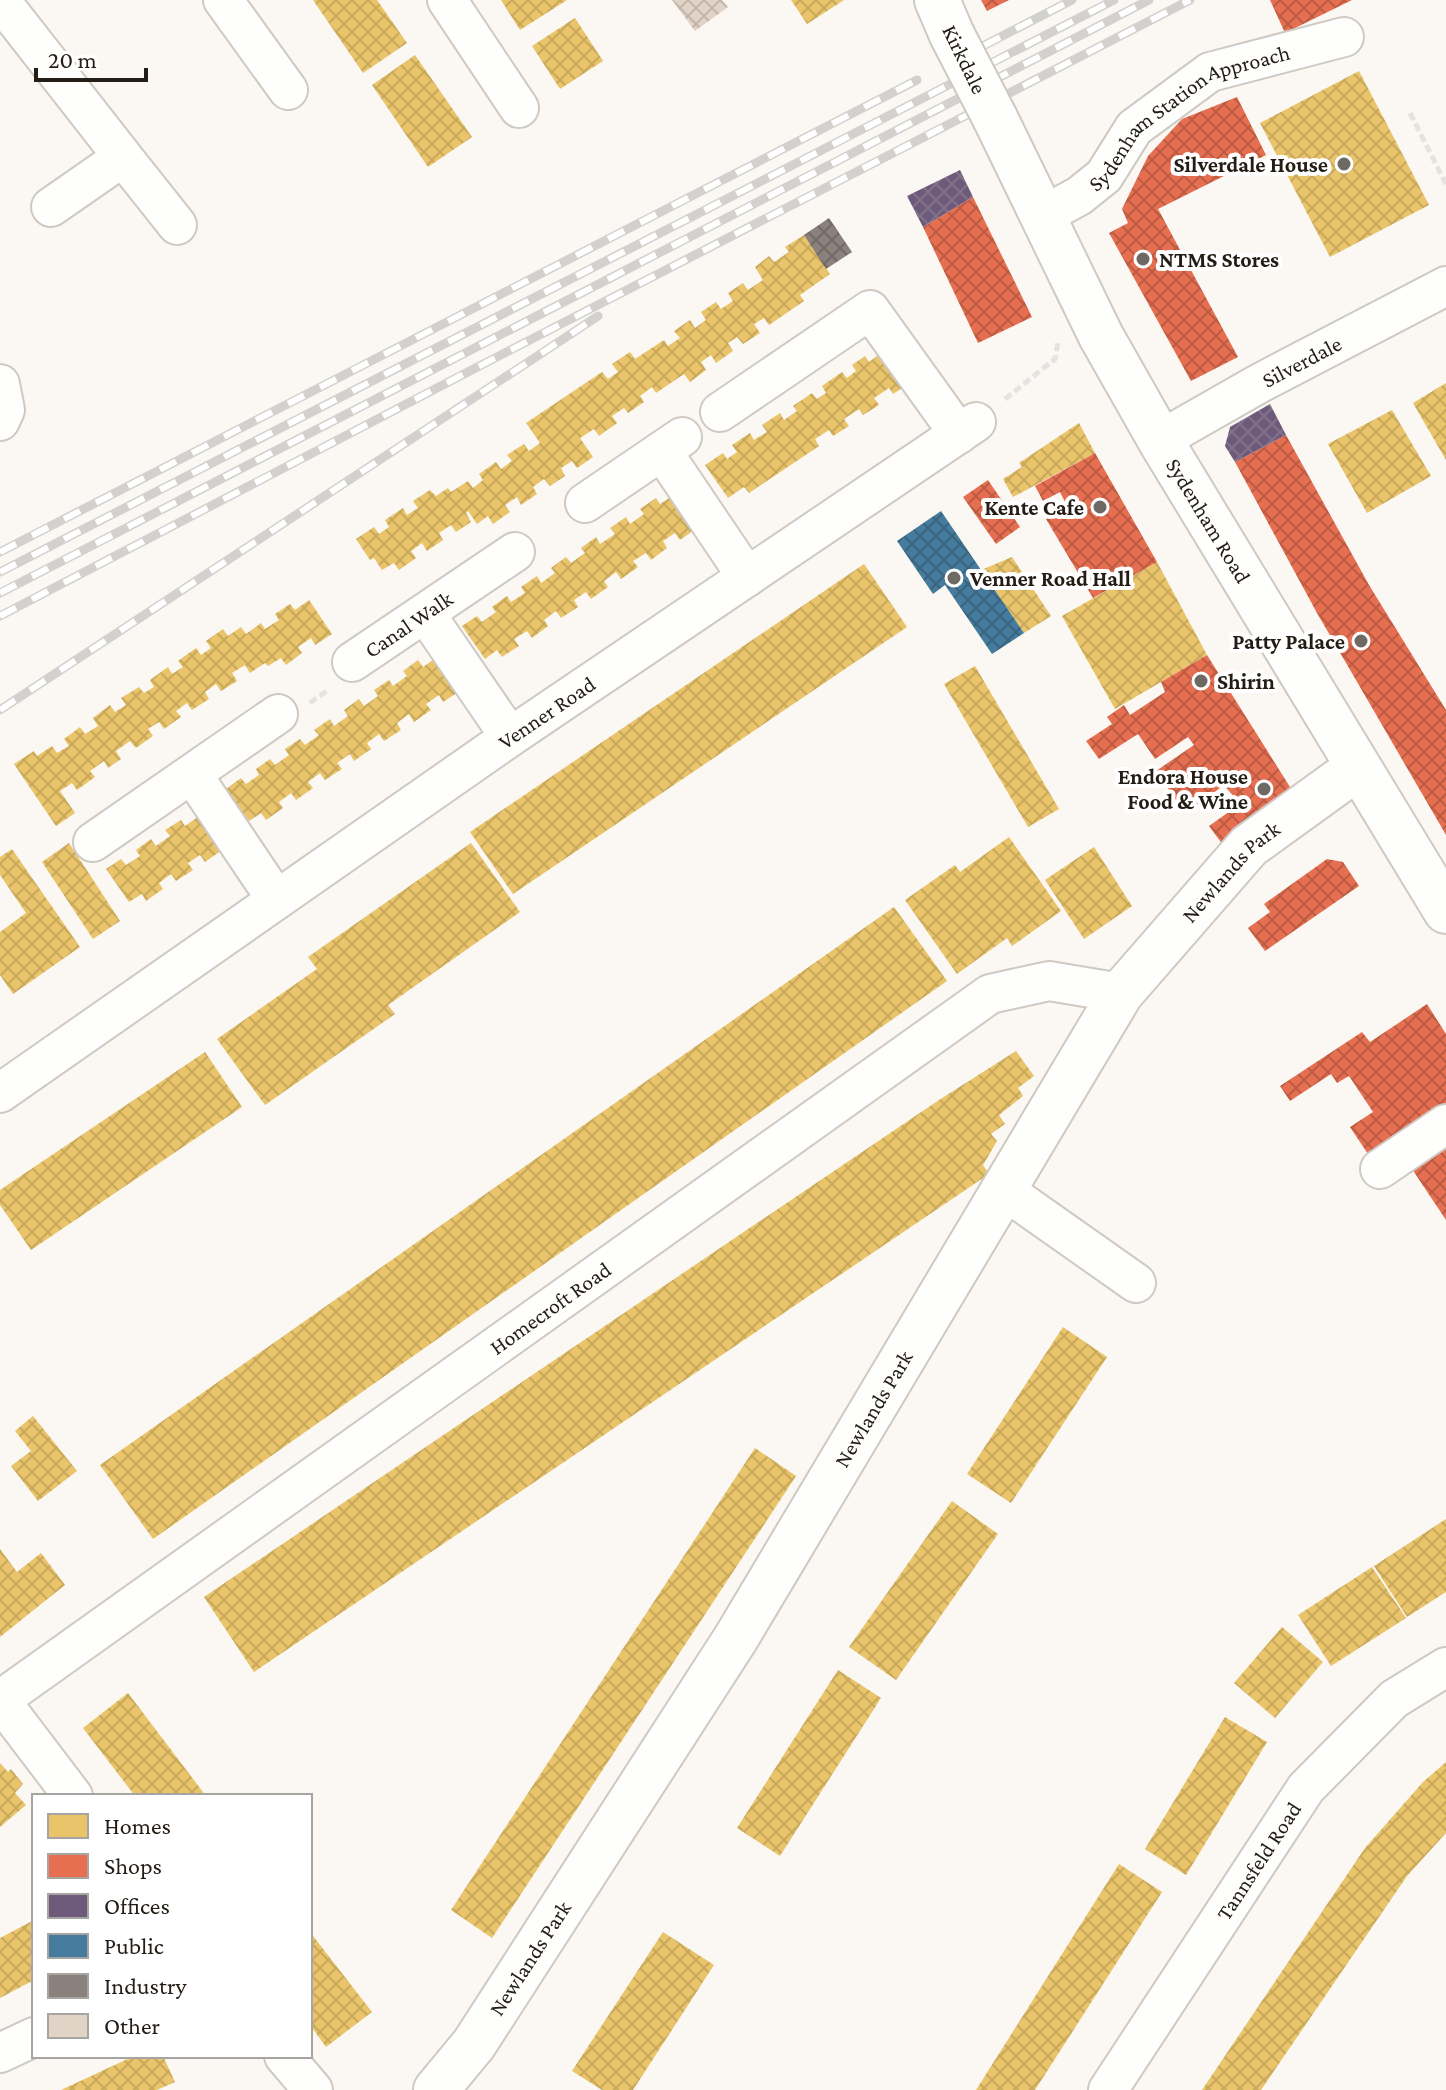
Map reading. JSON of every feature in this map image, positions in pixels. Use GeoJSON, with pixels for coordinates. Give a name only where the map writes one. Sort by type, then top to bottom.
{"type":"FeatureCollection","features":[{"type":"Feature","properties":{"kind":"main road","name":"Kirkdale"},"geometry":{"type":"LineString","coordinates":[[945,18],[995,118]]}},
{"type":"Feature","properties":{"kind":"main road","name":"Sydenham Road"},"geometry":{"type":"LineString","coordinates":[[995,118],[1101,336],[1160,440],[1446,911]]}},
{"type":"Feature","properties":{"kind":"main road","name":"Newlands Park"},"geometry":{"type":"LineString","coordinates":[[436,2090],[474,2044],[736,1638],[1121,993],[1249,846],[1357,768]]}},
{"type":"Feature","properties":{"kind":"street"},"geometry":{"type":"LineString","coordinates":[[0,0],[177,225]]}},
{"type":"Feature","properties":{"kind":"street"},"geometry":{"type":"LineString","coordinates":[[223,0],[288,90]]}},
{"type":"Feature","properties":{"kind":"street"},"geometry":{"type":"LineString","coordinates":[[447,0],[519,108]]}},
{"type":"Feature","properties":{"kind":"street","name":"Sydenham Station Approach"},"geometry":{"type":"LineString","coordinates":[[1044,215],[1079,196],[1104,176],[1134,128],[1210,72],[1344,37]]}},
{"type":"Feature","properties":{"kind":"street"},"geometry":{"type":"LineString","coordinates":[[51,207],[123,157]]}},
{"type":"Feature","properties":{"kind":"street","name":"Silverdale"},"geometry":{"type":"LineString","coordinates":[[1160,440],[1260,383],[1446,286]]}},
{"type":"Feature","properties":{"kind":"street"},"geometry":{"type":"LineString","coordinates":[[720,412],[870,310],[968,428]]}},
{"type":"Feature","properties":{"kind":"street"},"geometry":{"type":"LineString","coordinates":[[0,384],[5,410],[0,421]]}},
{"type":"Feature","properties":{"kind":"street","name":"Venner Road"},"geometry":{"type":"LineString","coordinates":[[0,1093],[510,737],[968,428]]}},
{"type":"Feature","properties":{"kind":"street"},"geometry":{"type":"LineString","coordinates":[[585,503],[673,444],[747,577]]}},
{"type":"Feature","properties":{"kind":"street","name":"Canal Walk"},"geometry":{"type":"LineString","coordinates":[[352,662],[515,552]]}},
{"type":"Feature","properties":{"kind":"street"},"geometry":{"type":"LineString","coordinates":[[425,613],[510,737]]}},
{"type":"Feature","properties":{"kind":"street"},"geometry":{"type":"LineString","coordinates":[[93,842],[278,714]]}},
{"type":"Feature","properties":{"kind":"street"},"geometry":{"type":"LineString","coordinates":[[192,774],[276,899]]}},
{"type":"Feature","properties":{"kind":"street","name":"Homecroft Road"},"geometry":{"type":"LineString","coordinates":[[0,1700],[990,994],[1049,981],[1121,993]]}},
{"type":"Feature","properties":{"kind":"street"},"geometry":{"type":"LineString","coordinates":[[1380,1169],[1446,1124]]}},
{"type":"Feature","properties":{"kind":"street"},"geometry":{"type":"LineString","coordinates":[[1004,1190],[1136,1283]]}},
{"type":"Feature","properties":{"kind":"street","name":"Tannsfeld Road"},"geometry":{"type":"LineString","coordinates":[[1108,2090],[1306,1788],[1394,1699],[1446,1667]]}},
{"type":"Feature","properties":{"kind":"street"},"geometry":{"type":"LineString","coordinates":[[0,1700],[71,1794]]}},
{"type":"Feature","properties":{"kind":"street"},"geometry":{"type":"LineString","coordinates":[[0,2053],[32,2038]]}},
{"type":"Feature","properties":{"kind":"street"},"geometry":{"type":"LineString","coordinates":[[286,2058],[313,2090]]}},
{"type":"Feature","properties":{"kind":"path"},"geometry":{"type":"LineString","coordinates":[[1410,113],[1446,184]]}},
{"type":"Feature","properties":{"kind":"path"},"geometry":{"type":"LineString","coordinates":[[968,428],[1055,359],[1060,329]]}},
{"type":"Feature","properties":{"kind":"path","name":"Canal Walk"},"geometry":{"type":"LineString","coordinates":[[278,714],[283,722],[357,671],[352,662]]}},
{"type":"Feature","properties":{"kind":"building: Homes"},"geometry":{"type":"Polygon","coordinates":[[[313,0],[377,0],[407,43],[363,73],[313,0]]]}},
{"type":"Feature","properties":{"kind":"building: Homes"},"geometry":{"type":"Polygon","coordinates":[[[501,0],[567,0],[520,30],[501,0]]]}},
{"type":"Feature","properties":{"kind":"building: Homes"},"geometry":{"type":"Polygon","coordinates":[[[791,0],[844,0],[807,24],[791,0]]]}},
{"type":"Feature","properties":{"kind":"building: Homes"},"geometry":{"type":"Polygon","coordinates":[[[575,18],[603,61],[560,89],[532,46],[575,18]]]}},
{"type":"Feature","properties":{"kind":"building: Homes"},"geometry":{"type":"Polygon","coordinates":[[[415,55],[472,137],[428,167],[372,85],[415,55]]]}},
{"type":"Feature","properties":{"kind":"building: Homes","name":"Silverdale House"},"geometry":{"type":"Polygon","coordinates":[[[1359,71],[1429,205],[1330,257],[1260,123],[1359,71]]]}},
{"type":"Feature","properties":{"kind":"building: Homes"},"geometry":{"type":"Polygon","coordinates":[[[804,235],[830,274],[800,295],[804,301],[769,325],[764,318],[754,324],[760,333],[743,344],[737,337],[728,343],[733,351],[716,363],[711,355],[701,362],[706,370],[690,382],[684,374],[656,393],[652,387],[640,396],[644,402],[628,413],[624,408],[612,416],[617,423],[599,436],[594,429],[580,438],[593,457],[577,468],[572,461],[561,468],[565,476],[550,486],[544,479],[533,487],[537,494],[521,505],[517,497],[505,505],[510,512],[493,524],[488,516],[477,524],[468,511],[466,513],[471,522],[456,532],[451,525],[439,533],[443,540],[427,551],[422,543],[411,551],[416,558],[399,570],[394,563],[382,570],[374,558],[370,560],[356,539],[374,527],[379,534],[389,527],[385,520],[403,508],[407,515],[418,508],[413,501],[430,490],[436,496],[448,488],[451,492],[468,481],[473,488],[483,480],[479,474],[496,462],[501,469],[512,461],[507,455],[524,444],[529,451],[540,443],[526,423],[602,372],[608,379],[618,372],[612,364],[630,352],[635,359],[664,340],[668,346],[680,338],[674,331],[690,320],[695,328],[706,320],[701,312],[716,302],[721,309],[733,301],[728,293],[743,283],[748,290],[763,280],[755,267],[769,256],[774,262],[789,252],[785,247],[804,235]]]}},
{"type":"Feature","properties":{"kind":"building: Homes"},"geometry":{"type":"Polygon","coordinates":[[[884,351],[907,385],[893,394],[889,388],[874,398],[879,405],[863,415],[859,409],[844,419],[849,426],[833,436],[829,430],[815,439],[819,446],[749,493],[744,487],[728,498],[705,465],[723,453],[727,459],[737,452],[732,445],[750,433],[754,440],[767,432],[762,425],[780,413],[784,420],[797,411],[793,406],[812,393],[817,399],[826,393],[822,386],[842,372],[847,378],[856,371],[852,365],[865,356],[869,362],[884,351]]]}},
{"type":"Feature","properties":{"kind":"building: Homes"},"geometry":{"type":"Polygon","coordinates":[[[1446,383],[1446,460],[1413,403],[1446,383]]]}},
{"type":"Feature","properties":{"kind":"building: Homes"},"geometry":{"type":"Polygon","coordinates":[[[1392,410],[1431,476],[1367,513],[1328,444],[1392,410]]]}},
{"type":"Feature","properties":{"kind":"building: Homes"},"geometry":{"type":"Polygon","coordinates":[[[1079,423],[1095,453],[1013,497],[1003,479],[1022,467],[1019,463],[1079,423]]]}},
{"type":"Feature","properties":{"kind":"building: Homes"},"geometry":{"type":"Polygon","coordinates":[[[674,495],[697,528],[680,540],[675,533],[663,541],[667,548],[651,560],[646,553],[633,561],[638,567],[621,579],[616,572],[604,581],[608,587],[591,599],[586,592],[574,600],[578,607],[561,618],[556,611],[544,620],[548,626],[532,638],[527,631],[514,639],[519,646],[502,657],[497,650],[485,659],[462,626],[477,616],[482,622],[496,612],[492,607],[507,596],[511,602],[525,593],[521,587],[537,576],[541,583],[555,573],[551,568],[566,557],[571,563],[585,553],[581,548],[596,537],[600,544],[615,534],[610,528],[626,517],[630,524],[644,514],[640,509],[656,498],[660,504],[674,495]]]}},
{"type":"Feature","properties":{"kind":"building: Homes"},"geometry":{"type":"Polygon","coordinates":[[[1012,557],[1051,616],[1024,633],[981,570],[1012,557]]]}},
{"type":"Feature","properties":{"kind":"building: Homes"},"geometry":{"type":"Polygon","coordinates":[[[1157,562],[1207,655],[1115,709],[1062,616],[1157,562]]]}},
{"type":"Feature","properties":{"kind":"building: Homes"},"geometry":{"type":"Polygon","coordinates":[[[864,564],[907,627],[513,894],[470,832],[864,564]]]}},
{"type":"Feature","properties":{"kind":"building: Homes"},"geometry":{"type":"Polygon","coordinates":[[[309,600],[332,634],[315,645],[311,638],[298,647],[302,653],[286,665],[281,658],[268,666],[265,663],[250,673],[245,665],[232,673],[237,681],[221,691],[216,684],[205,692],[209,699],[192,710],[187,703],[176,711],[181,717],[164,729],[159,722],[148,729],[153,736],[136,748],[130,741],[116,751],[121,759],[108,768],[104,761],[90,771],[95,777],[77,790],[72,783],[60,791],[75,813],[56,826],[14,764],[34,751],[37,756],[52,746],[57,753],[69,746],[64,739],[80,727],[85,734],[98,726],[93,718],[110,705],[115,712],[126,705],[121,698],[139,687],[144,693],[154,687],[150,680],[168,667],[172,674],[183,667],[178,661],[196,648],[201,655],[211,648],[206,641],[223,629],[228,636],[241,627],[246,634],[261,623],[265,629],[279,620],[275,614],[290,604],[295,610],[309,600]]]}},
{"type":"Feature","properties":{"kind":"building: Homes"},"geometry":{"type":"Polygon","coordinates":[[[437,657],[460,691],[443,702],[439,695],[426,704],[431,710],[414,722],[409,714],[397,723],[401,730],[384,741],[379,734],[367,743],[371,749],[354,761],[350,754],[337,763],[342,769],[325,780],[320,773],[308,782],[313,788],[296,800],[291,793],[279,802],[283,808],[266,820],[261,813],[249,821],[226,789],[241,778],[246,784],[259,775],[256,769],[270,759],[275,765],[289,755],[285,749],[300,739],[305,745],[319,735],[314,730],[330,719],[334,726],[348,716],[344,710],[359,699],[364,706],[378,696],[374,690],[389,680],[393,686],[407,676],[403,671],[418,660],[423,667],[437,657]]]}},
{"type":"Feature","properties":{"kind":"building: Homes"},"geometry":{"type":"Polygon","coordinates":[[[975,666],[1059,809],[1028,827],[944,684],[975,666]]]}},
{"type":"Feature","properties":{"kind":"building: Homes"},"geometry":{"type":"Polygon","coordinates":[[[199,816],[222,850],[205,862],[200,855],[188,863],[193,870],[176,881],[171,874],[159,883],[163,889],[146,901],[142,894],[129,902],[106,869],[121,859],[126,865],[140,856],[136,850],[151,839],[156,846],[170,836],[165,830],[181,820],[185,826],[199,816]]]}},
{"type":"Feature","properties":{"kind":"building: Homes"},"geometry":{"type":"Polygon","coordinates":[[[1009,837],[1061,911],[1012,946],[1007,938],[957,974],[905,900],[955,865],[960,872],[1009,837]]]}},
{"type":"Feature","properties":{"kind":"building: Homes"},"geometry":{"type":"Polygon","coordinates":[[[69,843],[120,921],[93,939],[42,862],[69,843]]]}},
{"type":"Feature","properties":{"kind":"building: Homes"},"geometry":{"type":"Polygon","coordinates":[[[471,843],[520,912],[388,1005],[395,1014],[265,1105],[217,1039],[317,969],[308,957],[471,843]]]}},
{"type":"Feature","properties":{"kind":"building: Homes"},"geometry":{"type":"Polygon","coordinates":[[[1094,847],[1132,906],[1084,939],[1045,880],[1094,847]]]}},
{"type":"Feature","properties":{"kind":"building: Homes"},"geometry":{"type":"Polygon","coordinates":[[[12,849],[80,947],[13,994],[0,975],[0,932],[26,913],[0,875],[0,857],[12,849]]]}},
{"type":"Feature","properties":{"kind":"building: Homes"},"geometry":{"type":"Polygon","coordinates":[[[894,907],[947,981],[153,1539],[100,1465],[894,907]]]}},
{"type":"Feature","properties":{"kind":"building: Homes"},"geometry":{"type":"Polygon","coordinates":[[[1016,1051],[1034,1076],[1018,1088],[1023,1096],[999,1115],[1005,1124],[991,1134],[997,1141],[983,1165],[989,1174],[254,1672],[204,1597],[1016,1051]]]}},
{"type":"Feature","properties":{"kind":"building: Homes"},"geometry":{"type":"Polygon","coordinates":[[[205,1052],[242,1107],[31,1250],[0,1205],[0,1190],[205,1052]]]}},
{"type":"Feature","properties":{"kind":"building: Homes"},"geometry":{"type":"Polygon","coordinates":[[[1063,1327],[1107,1357],[1011,1503],[967,1474],[1063,1327]]]}},
{"type":"Feature","properties":{"kind":"building: Homes"},"geometry":{"type":"Polygon","coordinates":[[[33,1416],[77,1471],[38,1501],[11,1466],[31,1451],[15,1431],[33,1416]]]}},
{"type":"Feature","properties":{"kind":"building: Homes"},"geometry":{"type":"Polygon","coordinates":[[[755,1448],[796,1476],[492,1938],[451,1910],[755,1448]]]}},
{"type":"Feature","properties":{"kind":"building: Homes"},"geometry":{"type":"Polygon","coordinates":[[[952,1501],[998,1534],[896,1680],[849,1647],[952,1501]]]}},
{"type":"Feature","properties":{"kind":"building: Homes"},"geometry":{"type":"Polygon","coordinates":[[[1446,1519],[1446,1592],[1407,1617],[1374,1566],[1446,1519]]]}},
{"type":"Feature","properties":{"kind":"building: Homes"},"geometry":{"type":"Polygon","coordinates":[[[0,1549],[17,1572],[41,1553],[65,1585],[0,1637],[0,1549]]]}},
{"type":"Feature","properties":{"kind":"building: Homes"},"geometry":{"type":"Polygon","coordinates":[[[1372,1567],[1406,1618],[1331,1666],[1298,1615],[1372,1567]]]}},
{"type":"Feature","properties":{"kind":"building: Homes"},"geometry":{"type":"Polygon","coordinates":[[[1282,1627],[1323,1662],[1275,1718],[1234,1683],[1282,1627]]]}},
{"type":"Feature","properties":{"kind":"building: Homes"},"geometry":{"type":"Polygon","coordinates":[[[838,1670],[881,1698],[780,1856],[737,1828],[838,1670]]]}},
{"type":"Feature","properties":{"kind":"building: Homes"},"geometry":{"type":"Polygon","coordinates":[[[128,1693],[204,1794],[133,1794],[83,1728],[128,1693]]]}},
{"type":"Feature","properties":{"kind":"building: Homes"},"geometry":{"type":"Polygon","coordinates":[[[1225,1717],[1267,1742],[1186,1875],[1145,1849],[1225,1717]]]}},
{"type":"Feature","properties":{"kind":"building: Homes"},"geometry":{"type":"Polygon","coordinates":[[[1446,1762],[1446,1833],[1407,1876],[1261,2090],[1202,2090],[1365,1848],[1423,1782],[1446,1762]]]}},
{"type":"Feature","properties":{"kind":"building: Homes"},"geometry":{"type":"Polygon","coordinates":[[[0,1763],[8,1772],[11,1769],[23,1784],[15,1793],[26,1805],[0,1827],[0,1763]]]}},
{"type":"Feature","properties":{"kind":"building: Homes"},"geometry":{"type":"Polygon","coordinates":[[[1119,1864],[1162,1892],[1035,2090],[976,2090],[1119,1864]]]}},
{"type":"Feature","properties":{"kind":"building: Homes"},"geometry":{"type":"Polygon","coordinates":[[[32,1921],[32,1981],[0,1998],[0,1938],[32,1921]]]}},
{"type":"Feature","properties":{"kind":"building: Homes"},"geometry":{"type":"Polygon","coordinates":[[[663,1932],[714,1965],[633,2090],[602,2090],[572,2071],[663,1932]]]}},
{"type":"Feature","properties":{"kind":"building: Homes"},"geometry":{"type":"Polygon","coordinates":[[[312,1935],[372,2012],[326,2047],[312,2028],[312,1935]]]}},
{"type":"Feature","properties":{"kind":"building: Homes"},"geometry":{"type":"Polygon","coordinates":[[[130,2058],[164,2058],[175,2082],[157,2090],[61,2090],[130,2058]]]}},
{"type":"Feature","properties":{"kind":"building: Shops"},"geometry":{"type":"Polygon","coordinates":[[[981,0],[1009,0],[987,11],[981,0]]]}},
{"type":"Feature","properties":{"kind":"building: Shops"},"geometry":{"type":"Polygon","coordinates":[[[1270,0],[1352,0],[1285,33],[1270,0]]]}},
{"type":"Feature","properties":{"kind":"building: Shops"},"geometry":{"type":"Polygon","coordinates":[[[1237,97],[1266,155],[1158,209],[1238,357],[1191,381],[1109,233],[1128,223],[1122,209],[1148,156],[1182,119],[1237,97]]]}},
{"type":"Feature","properties":{"kind":"building: Shops"},"geometry":{"type":"Polygon","coordinates":[[[973,197],[1032,317],[978,343],[923,227],[973,197]]]}},
{"type":"Feature","properties":{"kind":"building: Shops"},"geometry":{"type":"Polygon","coordinates":[[[1286,435],[1369,585],[1446,710],[1446,835],[1317,613],[1235,462],[1286,435]]]}},
{"type":"Feature","properties":{"kind":"building: Shops"},"geometry":{"type":"Polygon","coordinates":[[[1095,453],[1157,562],[1093,598],[1046,519],[1067,506],[1060,492],[1043,501],[1035,486],[1095,453]]]}},
{"type":"Feature","properties":{"kind":"building: Shops"},"geometry":{"type":"Polygon","coordinates":[[[988,480],[1020,527],[996,544],[963,497],[988,480]]]}},
{"type":"Feature","properties":{"kind":"building: Shops"},"geometry":{"type":"Polygon","coordinates":[[[1207,655],[1290,787],[1289,796],[1223,845],[1209,826],[1240,804],[1224,785],[1197,805],[1187,791],[1176,800],[1156,771],[1194,745],[1188,737],[1155,759],[1138,734],[1099,759],[1086,741],[1112,724],[1107,717],[1124,705],[1130,715],[1165,692],[1161,682],[1207,655]]]}},
{"type":"Feature","properties":{"kind":"building: Shops"},"geometry":{"type":"Polygon","coordinates":[[[1327,859],[1343,862],[1359,886],[1265,951],[1248,928],[1270,912],[1264,904],[1327,859]]]}},
{"type":"Feature","properties":{"kind":"building: Shops"},"geometry":{"type":"Polygon","coordinates":[[[1427,1004],[1446,1034],[1446,1103],[1368,1154],[1350,1127],[1373,1112],[1349,1076],[1337,1083],[1331,1074],[1290,1101],[1280,1086],[1362,1032],[1370,1042],[1427,1004]]]}},
{"type":"Feature","properties":{"kind":"building: Shops"},"geometry":{"type":"Polygon","coordinates":[[[1446,1137],[1446,1220],[1408,1163],[1446,1137]]]}},
{"type":"Feature","properties":{"kind":"building: Offices"},"geometry":{"type":"Polygon","coordinates":[[[960,170],[973,197],[923,227],[907,196],[960,170]]]}},
{"type":"Feature","properties":{"kind":"building: Offices"},"geometry":{"type":"Polygon","coordinates":[[[1270,404],[1286,435],[1235,462],[1225,446],[1230,427],[1270,404]]]}},
{"type":"Feature","properties":{"kind":"building: Public","name":"Venner Road Hall"},"geometry":{"type":"Polygon","coordinates":[[[941,511],[1024,633],[992,654],[945,585],[933,594],[897,541],[941,511]]]}},
{"type":"Feature","properties":{"kind":"building: Industry"},"geometry":{"type":"Polygon","coordinates":[[[829,218],[852,252],[826,269],[804,235],[829,218]]]}},
{"type":"Feature","properties":{"kind":"building: Other"},"geometry":{"type":"Polygon","coordinates":[[[672,0],[722,0],[728,7],[695,31],[672,0]]]}},
{"type":"Feature","properties":{"kind":"railway"},"geometry":{"type":"LineString","coordinates":[[952,62],[1072,0]]}},
{"type":"Feature","properties":{"kind":"railway"},"geometry":{"type":"LineString","coordinates":[[0,572],[1114,0]]}},
{"type":"Feature","properties":{"kind":"railway"},"geometry":{"type":"LineString","coordinates":[[0,593],[1149,0]]}},
{"type":"Feature","properties":{"kind":"railway"},"geometry":{"type":"LineString","coordinates":[[0,616],[1190,0]]}},
{"type":"Feature","properties":{"kind":"railway"},"geometry":{"type":"LineString","coordinates":[[0,552],[917,80]]}},
{"type":"Feature","properties":{"kind":"railway"},"geometry":{"type":"LineString","coordinates":[[0,710],[598,316]]}},
{"type":"Feature","properties":{"kind":"place","name":"Silverdale House"},"geometry":{"type":"Point","coordinates":[1344,164]}},
{"type":"Feature","properties":{"kind":"place","name":"NTMS Stores"},"geometry":{"type":"Point","coordinates":[1143,259]}},
{"type":"Feature","properties":{"kind":"place","name":"Kente Cafe"},"geometry":{"type":"Point","coordinates":[1100,507]}},
{"type":"Feature","properties":{"kind":"place","name":"Venner Road Hall"},"geometry":{"type":"Point","coordinates":[954,578]}},
{"type":"Feature","properties":{"kind":"place","name":"Patty Palace"},"geometry":{"type":"Point","coordinates":[1361,641]}},
{"type":"Feature","properties":{"kind":"place","name":"Shirin"},"geometry":{"type":"Point","coordinates":[1201,681]}},
{"type":"Feature","properties":{"kind":"place","name":"Endora House Food & Wine"},"geometry":{"type":"Point","coordinates":[1264,789]}}]}
